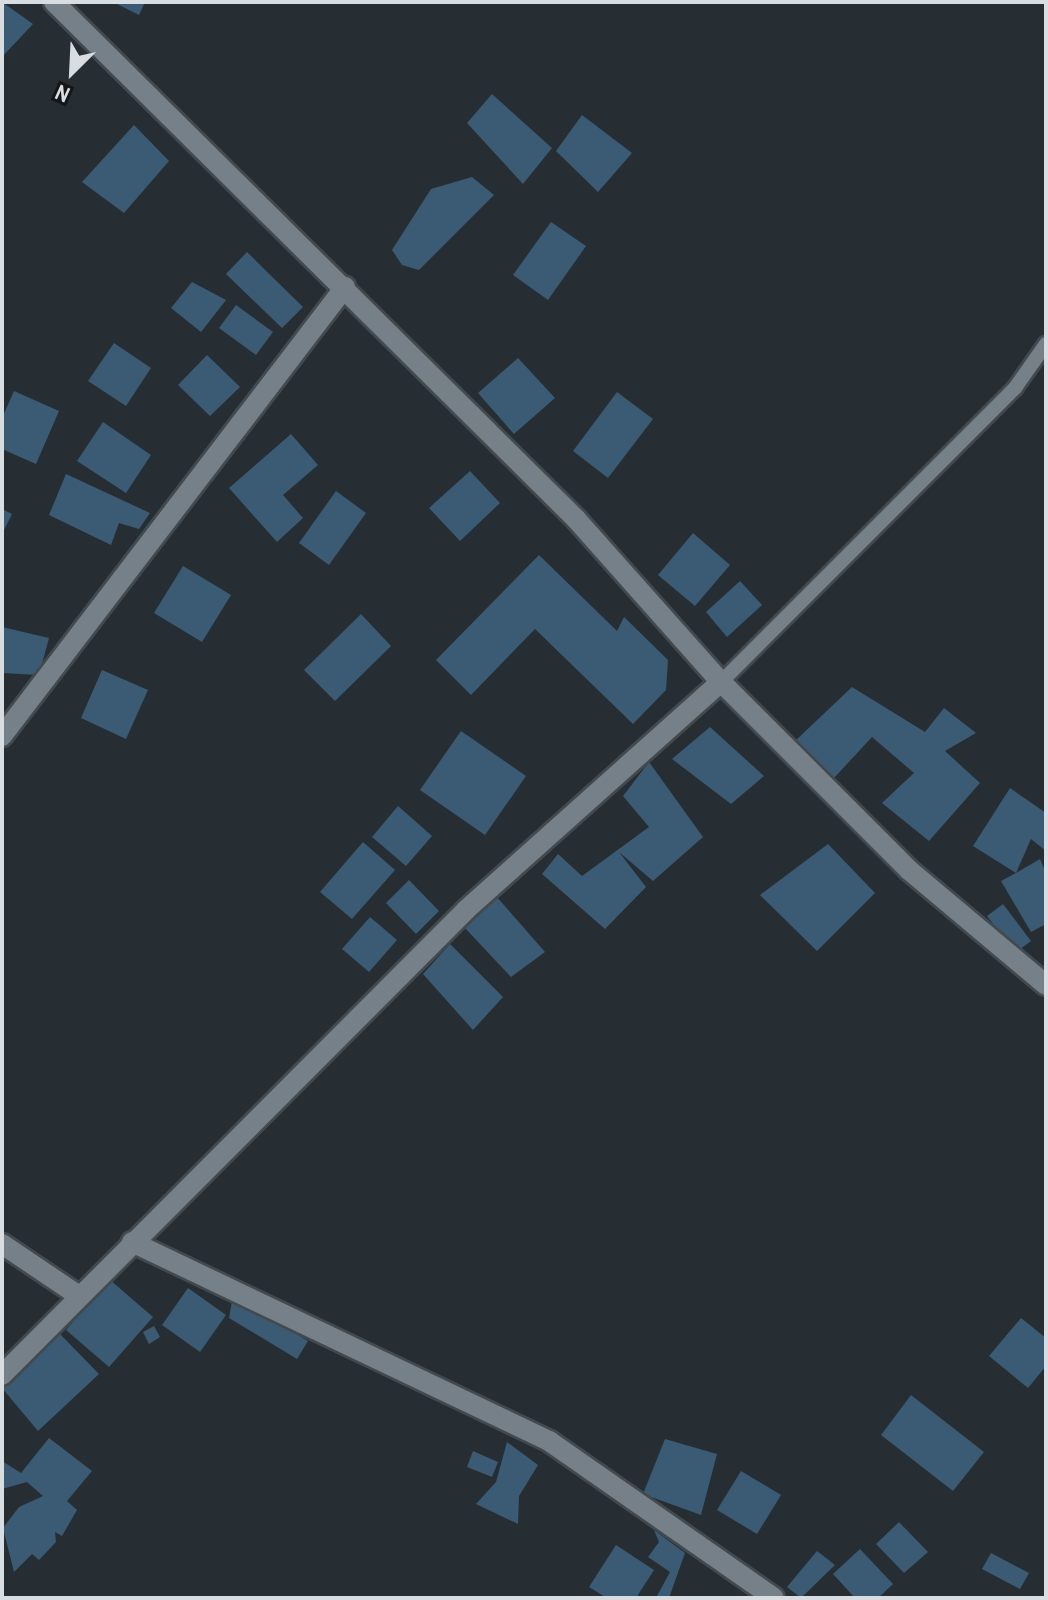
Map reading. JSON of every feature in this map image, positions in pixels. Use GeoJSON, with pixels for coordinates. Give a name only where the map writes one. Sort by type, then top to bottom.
{"type":"FeatureCollection","features":[{"type":"Feature","properties":{"kind":"street"},"geometry":{"type":"LineString","coordinates":[[54,2],[577,520],[721,682],[909,870],[1046,985]]}},
{"type":"Feature","properties":{"kind":"street"},"geometry":{"type":"LineString","coordinates":[[2,736],[345,287]]}},
{"type":"Feature","properties":{"kind":"street"},"geometry":{"type":"LineString","coordinates":[[2,1375],[467,909],[721,682]]}},
{"type":"Feature","properties":{"kind":"street"},"geometry":{"type":"LineString","coordinates":[[132,1242],[549,1441],[774,1598]]}},
{"type":"Feature","properties":{"kind":"street"},"geometry":{"type":"LineString","coordinates":[[2,1244],[79,1296]]}},
{"type":"Feature","properties":{"kind":"lane"},"geometry":{"type":"LineString","coordinates":[[721,682],[1015,388],[1046,344]]}},
{"type":"Feature","properties":{"kind":"building"},"geometry":{"type":"Polygon","coordinates":[[[2,2],[33,24],[2,57],[2,2]]]}},
{"type":"Feature","properties":{"kind":"building"},"geometry":{"type":"Polygon","coordinates":[[[113,2],[145,2],[139,15],[113,2]]]}},
{"type":"Feature","properties":{"kind":"building"},"geometry":{"type":"Polygon","coordinates":[[[492,94],[552,148],[523,184],[467,123],[492,94]]]}},
{"type":"Feature","properties":{"kind":"building"},"geometry":{"type":"Polygon","coordinates":[[[582,115],[632,153],[598,192],[556,151],[582,115]]]}},
{"type":"Feature","properties":{"kind":"building"},"geometry":{"type":"Polygon","coordinates":[[[134,125],[169,161],[124,213],[82,182],[134,125]]]}},
{"type":"Feature","properties":{"kind":"building"},"geometry":{"type":"Polygon","coordinates":[[[472,177],[494,195],[419,270],[402,265],[392,250],[431,189],[472,177]]]}},
{"type":"Feature","properties":{"kind":"building"},"geometry":{"type":"Polygon","coordinates":[[[551,222],[586,246],[548,300],[513,275],[551,222]]]}},
{"type":"Feature","properties":{"kind":"building"},"geometry":{"type":"Polygon","coordinates":[[[247,252],[303,307],[282,328],[226,274],[247,252]]]}},
{"type":"Feature","properties":{"kind":"building"},"geometry":{"type":"Polygon","coordinates":[[[192,282],[226,300],[201,332],[171,308],[192,282]]]}},
{"type":"Feature","properties":{"kind":"building"},"geometry":{"type":"Polygon","coordinates":[[[236,305],[273,332],[256,355],[219,328],[236,305]]]}},
{"type":"Feature","properties":{"kind":"building"},"geometry":{"type":"Polygon","coordinates":[[[114,343],[151,368],[126,406],[88,381],[114,343]]]}},
{"type":"Feature","properties":{"kind":"building"},"geometry":{"type":"Polygon","coordinates":[[[207,355],[240,387],[210,416],[178,385],[207,355]]]}},
{"type":"Feature","properties":{"kind":"building"},"geometry":{"type":"Polygon","coordinates":[[[518,358],[555,398],[514,434],[478,393],[518,358]]]}},
{"type":"Feature","properties":{"kind":"building"},"geometry":{"type":"Polygon","coordinates":[[[14,391],[59,411],[36,464],[2,449],[2,418],[14,391]]]}},
{"type":"Feature","properties":{"kind":"building"},"geometry":{"type":"Polygon","coordinates":[[[617,392],[653,419],[608,478],[573,451],[617,392]]]}},
{"type":"Feature","properties":{"kind":"building"},"geometry":{"type":"Polygon","coordinates":[[[103,422],[151,455],[126,493],[77,461],[103,422]]]}},
{"type":"Feature","properties":{"kind":"building"},"geometry":{"type":"Polygon","coordinates":[[[291,434],[318,465],[283,495],[303,518],[277,542],[229,488],[291,434]]]}},
{"type":"Feature","properties":{"kind":"building"},"geometry":{"type":"Polygon","coordinates":[[[470,471],[500,503],[460,541],[429,508],[470,471]]]}},
{"type":"Feature","properties":{"kind":"building"},"geometry":{"type":"Polygon","coordinates":[[[66,474],[150,513],[139,529],[119,523],[111,545],[49,515],[66,474]]]}},
{"type":"Feature","properties":{"kind":"building"},"geometry":{"type":"Polygon","coordinates":[[[336,491],[366,513],[329,565],[299,543],[336,491]]]}},
{"type":"Feature","properties":{"kind":"building"},"geometry":{"type":"Polygon","coordinates":[[[2,509],[12,514],[2,534],[2,509]]]}},
{"type":"Feature","properties":{"kind":"building"},"geometry":{"type":"Polygon","coordinates":[[[693,533],[730,565],[695,606],[658,575],[693,533]]]}},
{"type":"Feature","properties":{"kind":"building"},"geometry":{"type":"Polygon","coordinates":[[[539,555],[617,631],[624,617],[668,660],[666,690],[633,724],[535,629],[471,695],[436,660],[539,555]]]}},
{"type":"Feature","properties":{"kind":"building"},"geometry":{"type":"Polygon","coordinates":[[[183,566],[231,595],[202,642],[154,613],[183,566]]]}},
{"type":"Feature","properties":{"kind":"building"},"geometry":{"type":"Polygon","coordinates":[[[740,581],[762,605],[727,637],[706,612],[740,581]]]}},
{"type":"Feature","properties":{"kind":"building"},"geometry":{"type":"Polygon","coordinates":[[[361,614],[391,646],[335,701],[304,670],[361,614]]]}},
{"type":"Feature","properties":{"kind":"building"},"geometry":{"type":"Polygon","coordinates":[[[2,627],[49,638],[39,675],[2,673],[2,627]]]}},
{"type":"Feature","properties":{"kind":"building"},"geometry":{"type":"Polygon","coordinates":[[[102,670],[148,690],[126,739],[81,718],[102,670]]]}},
{"type":"Feature","properties":{"kind":"building"},"geometry":{"type":"Polygon","coordinates":[[[852,687],[925,732],[944,708],[976,733],[945,751],[980,783],[929,841],[882,803],[914,773],[872,737],[834,778],[794,742],[852,687]]]}},
{"type":"Feature","properties":{"kind":"building"},"geometry":{"type":"Polygon","coordinates":[[[710,727],[764,776],[731,804],[672,759],[710,727]]]}},
{"type":"Feature","properties":{"kind":"building"},"geometry":{"type":"Polygon","coordinates":[[[461,731],[526,776],[485,835],[420,790],[461,731]]]}},
{"type":"Feature","properties":{"kind":"building"},"geometry":{"type":"Polygon","coordinates":[[[649,762],[703,837],[653,881],[619,852],[646,887],[605,929],[542,874],[558,854],[582,876],[649,827],[623,796],[649,762]]]}},
{"type":"Feature","properties":{"kind":"building"},"geometry":{"type":"Polygon","coordinates":[[[1010,788],[1046,813],[1046,851],[1031,839],[1016,873],[973,846],[1010,788]]]}},
{"type":"Feature","properties":{"kind":"building"},"geometry":{"type":"Polygon","coordinates":[[[398,806],[432,836],[406,866],[372,837],[398,806]]]}},
{"type":"Feature","properties":{"kind":"building"},"geometry":{"type":"Polygon","coordinates":[[[363,842],[395,870],[352,919],[320,892],[363,842]]]}},
{"type":"Feature","properties":{"kind":"building"},"geometry":{"type":"Polygon","coordinates":[[[828,844],[875,893],[817,951],[760,895],[828,844]]]}},
{"type":"Feature","properties":{"kind":"building"},"geometry":{"type":"Polygon","coordinates":[[[1040,859],[1046,873],[1046,924],[1031,932],[1001,881],[1040,859]]]}},
{"type":"Feature","properties":{"kind":"building"},"geometry":{"type":"Polygon","coordinates":[[[409,880],[439,911],[416,934],[386,903],[409,880]]]}},
{"type":"Feature","properties":{"kind":"building"},"geometry":{"type":"Polygon","coordinates":[[[496,896],[545,952],[511,977],[465,928],[496,896]]]}},
{"type":"Feature","properties":{"kind":"building"},"geometry":{"type":"Polygon","coordinates":[[[1003,904],[1031,941],[1015,953],[987,916],[1003,904]]]}},
{"type":"Feature","properties":{"kind":"building"},"geometry":{"type":"Polygon","coordinates":[[[370,917],[397,940],[369,972],[342,949],[370,917]]]}},
{"type":"Feature","properties":{"kind":"building"},"geometry":{"type":"Polygon","coordinates":[[[450,944],[503,997],[473,1030],[423,974],[450,944]]]}},
{"type":"Feature","properties":{"kind":"building"},"geometry":{"type":"Polygon","coordinates":[[[109,1279],[153,1317],[109,1367],[66,1330],[109,1279]]]}},
{"type":"Feature","properties":{"kind":"building"},"geometry":{"type":"Polygon","coordinates":[[[188,1288],[226,1315],[200,1352],[162,1325],[188,1288]]]}},
{"type":"Feature","properties":{"kind":"building"},"geometry":{"type":"Polygon","coordinates":[[[233,1296],[308,1341],[297,1359],[229,1318],[233,1296]]]}},
{"type":"Feature","properties":{"kind":"building"},"geometry":{"type":"Polygon","coordinates":[[[1021,1318],[1046,1338],[1046,1366],[1028,1388],[989,1356],[1021,1318]]]}},
{"type":"Feature","properties":{"kind":"building"},"geometry":{"type":"Polygon","coordinates":[[[154,1326],[160,1337],[149,1344],[143,1332],[154,1326]]]}},
{"type":"Feature","properties":{"kind":"building"},"geometry":{"type":"Polygon","coordinates":[[[60,1334],[99,1374],[38,1431],[2,1388],[60,1334]]]}},
{"type":"Feature","properties":{"kind":"building"},"geometry":{"type":"Polygon","coordinates":[[[911,1395],[984,1452],[953,1491],[881,1435],[911,1395]]]}},
{"type":"Feature","properties":{"kind":"building"},"geometry":{"type":"Polygon","coordinates":[[[49,1438],[92,1471],[67,1501],[77,1510],[62,1536],[55,1532],[56,1542],[39,1560],[32,1554],[14,1572],[3,1528],[19,1507],[43,1496],[27,1482],[2,1489],[2,1461],[21,1473],[49,1438]]]}},
{"type":"Feature","properties":{"kind":"building"},"geometry":{"type":"Polygon","coordinates":[[[665,1439],[717,1454],[701,1515],[643,1494],[665,1439]]]}},
{"type":"Feature","properties":{"kind":"building"},"geometry":{"type":"Polygon","coordinates":[[[507,1442],[538,1465],[519,1496],[518,1524],[476,1504],[496,1482],[507,1442]]]}},
{"type":"Feature","properties":{"kind":"building"},"geometry":{"type":"Polygon","coordinates":[[[473,1451],[498,1462],[492,1477],[467,1467],[473,1451]]]}},
{"type":"Feature","properties":{"kind":"building"},"geometry":{"type":"Polygon","coordinates":[[[741,1471],[781,1495],[757,1534],[717,1510],[741,1471]]]}},
{"type":"Feature","properties":{"kind":"building"},"geometry":{"type":"Polygon","coordinates":[[[899,1522],[928,1552],[904,1573],[876,1544],[899,1522]]]}},
{"type":"Feature","properties":{"kind":"building"},"geometry":{"type":"Polygon","coordinates":[[[654,1530],[685,1553],[669,1598],[646,1598],[657,1596],[670,1572],[648,1557],[659,1542],[654,1530]]]}},
{"type":"Feature","properties":{"kind":"building"},"geometry":{"type":"Polygon","coordinates":[[[616,1545],[654,1570],[636,1598],[607,1598],[589,1587],[616,1545]]]}},
{"type":"Feature","properties":{"kind":"building"},"geometry":{"type":"Polygon","coordinates":[[[860,1549],[893,1584],[878,1598],[855,1598],[833,1574],[860,1549]]]}},
{"type":"Feature","properties":{"kind":"building"},"geometry":{"type":"Polygon","coordinates":[[[817,1551],[835,1565],[801,1598],[787,1587],[817,1551]]]}},
{"type":"Feature","properties":{"kind":"building"},"geometry":{"type":"Polygon","coordinates":[[[991,1553],[1029,1573],[1020,1589],[982,1569],[991,1553]]]}}]}
